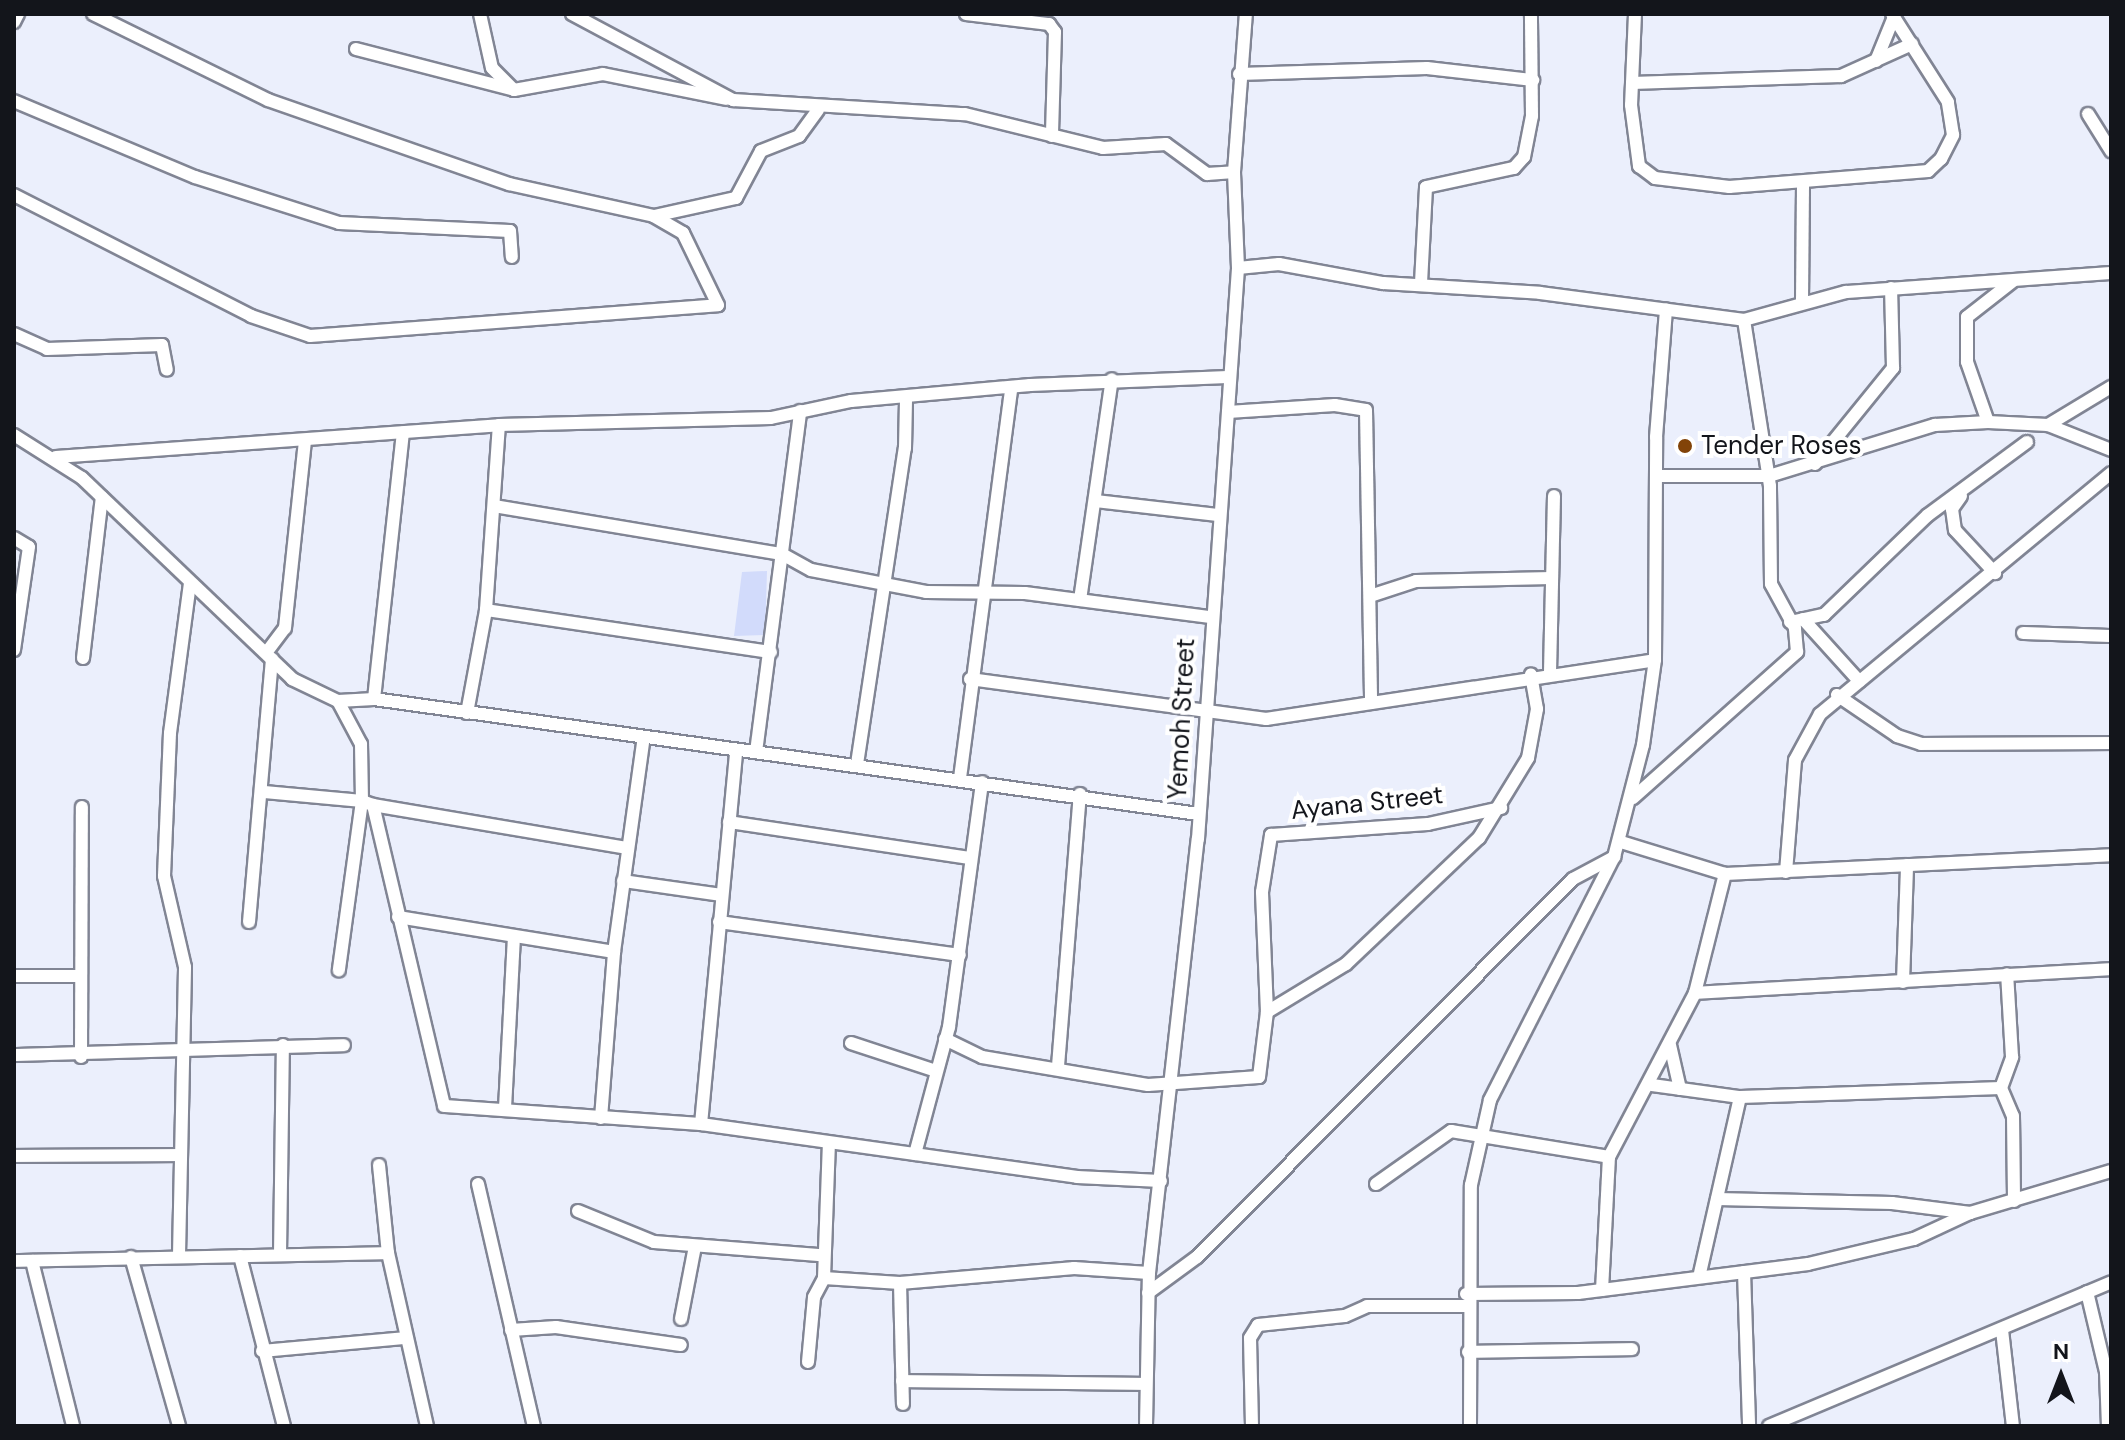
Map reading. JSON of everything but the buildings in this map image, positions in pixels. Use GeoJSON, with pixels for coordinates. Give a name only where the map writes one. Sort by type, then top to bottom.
{"type":"FeatureCollection","features":[{"type":"Feature","properties":{"kind":"street"},"geometry":{"type":"LineString","coordinates":[[14,195],[251,316],[310,336],[718,305],[683,233],[654,216],[509,184],[268,100],[108,17],[93,14]]}},
{"type":"Feature","properties":{"kind":"street"},"geometry":{"type":"LineString","coordinates":[[480,14],[492,68],[514,90]]}},
{"type":"Feature","properties":{"kind":"street"},"geometry":{"type":"LineString","coordinates":[[572,14],[733,100]]}},
{"type":"Feature","properties":{"kind":"street"},"geometry":{"type":"LineString","coordinates":[[966,14],[1049,24],[1055,32],[1052,136]]}},
{"type":"Feature","properties":{"kind":"street","name":"Yemoh Street"},"geometry":{"type":"LineString","coordinates":[[1146,1426],[1149,1273],[1173,1085],[1199,814],[1210,617],[1228,412],[1228,377],[1238,268],[1234,172],[1239,74],[1246,14]]}},
{"type":"Feature","properties":{"kind":"street"},"geometry":{"type":"LineString","coordinates":[[1421,283],[1426,187],[1514,168],[1528,144],[1533,80],[1531,14]]}},
{"type":"Feature","properties":{"kind":"street"},"geometry":{"type":"LineString","coordinates":[[1635,14],[1632,83],[1639,166],[1655,178],[1729,187],[1928,171],[1941,159],[1953,135],[1948,102],[1893,15]]}},
{"type":"Feature","properties":{"kind":"street"},"geometry":{"type":"LineString","coordinates":[[1876,61],[1893,15]]}},
{"type":"Feature","properties":{"kind":"street"},"geometry":{"type":"LineString","coordinates":[[1632,83],[1841,76],[1912,44]]}},
{"type":"Feature","properties":{"kind":"street"},"geometry":{"type":"LineString","coordinates":[[356,49],[514,90],[603,74],[733,100],[818,110],[965,114],[1103,148],[1166,144],[1207,174],[1234,172]]}},
{"type":"Feature","properties":{"kind":"street"},"geometry":{"type":"LineString","coordinates":[[1239,74],[1427,68],[1533,80]]}},
{"type":"Feature","properties":{"kind":"street"},"geometry":{"type":"LineString","coordinates":[[14,101],[195,177],[339,223],[510,231],[512,257]]}},
{"type":"Feature","properties":{"kind":"street"},"geometry":{"type":"LineString","coordinates":[[654,216],[736,198],[761,151],[799,136],[818,110]]}},
{"type":"Feature","properties":{"kind":"street"},"geometry":{"type":"LineString","coordinates":[[2088,114],[2111,151]]}},
{"type":"Feature","properties":{"kind":"street"},"geometry":{"type":"LineString","coordinates":[[1802,301],[1803,183]]}},
{"type":"Feature","properties":{"kind":"street"},"geometry":{"type":"LineString","coordinates":[[1238,268],[1279,264],[1744,320],[1802,301],[1891,288],[2111,273]]}},
{"type":"Feature","properties":{"kind":"street"},"geometry":{"type":"LineString","coordinates":[[1988,422],[1967,362],[1967,317],[2016,279]]}},
{"type":"Feature","properties":{"kind":"street"},"geometry":{"type":"LineString","coordinates":[[1815,464],[1893,368],[1891,288]]}},
{"type":"Feature","properties":{"kind":"street"},"geometry":{"type":"LineString","coordinates":[[1470,1426],[1466,1300],[1471,1185],[1498,1076],[1537,1017],[1621,842],[1633,798],[1655,660],[1666,309]]}},
{"type":"Feature","properties":{"kind":"street"},"geometry":{"type":"LineString","coordinates":[[1744,320],[1769,476],[1771,584],[1797,620],[1859,681]]}},
{"type":"Feature","properties":{"kind":"street"},"geometry":{"type":"LineString","coordinates":[[14,334],[47,349],[162,345],[167,370]]}},
{"type":"Feature","properties":{"kind":"street"},"geometry":{"type":"LineString","coordinates":[[56,457],[305,442],[499,425],[800,411],[1112,379],[1228,377]]}},
{"type":"Feature","properties":{"kind":"street"},"geometry":{"type":"LineString","coordinates":[[1080,600],[1112,379]]}},
{"type":"Feature","properties":{"kind":"street"},"geometry":{"type":"LineString","coordinates":[[2048,425],[2111,387]]}},
{"type":"Feature","properties":{"kind":"street"},"geometry":{"type":"LineString","coordinates":[[960,778],[970,679],[1011,389]]}},
{"type":"Feature","properties":{"kind":"street"},"geometry":{"type":"LineString","coordinates":[[857,764],[884,585],[906,401]]}},
{"type":"Feature","properties":{"kind":"street"},"geometry":{"type":"LineString","coordinates":[[1228,412],[1335,405],[1366,410],[1371,703]]}},
{"type":"Feature","properties":{"kind":"street"},"geometry":{"type":"LineString","coordinates":[[756,752],[800,411]]}},
{"type":"Feature","properties":{"kind":"street"},"geometry":{"type":"LineString","coordinates":[[1659,476],[1769,476],[1935,425],[1988,422],[2048,425],[2111,450]]}},
{"type":"Feature","properties":{"kind":"street"},"geometry":{"type":"LineString","coordinates":[[1995,573],[1955,530],[1952,509],[2027,449],[2027,442],[2010,424]]}},
{"type":"Feature","properties":{"kind":"street"},"geometry":{"type":"LineString","coordinates":[[467,713],[486,610],[499,425]]}},
{"type":"Feature","properties":{"kind":"street"},"geometry":{"type":"LineString","coordinates":[[374,699],[403,433]]}},
{"type":"Feature","properties":{"kind":"street"},"geometry":{"type":"LineString","coordinates":[[14,435],[56,457],[102,497],[190,584],[306,689],[338,701],[374,699],[643,742],[857,764],[1080,794],[1199,814]]}},
{"type":"Feature","properties":{"kind":"street"},"geometry":{"type":"LineString","coordinates":[[249,922],[265,792],[269,656],[285,628],[305,442]]}},
{"type":"Feature","properties":{"kind":"street"},"geometry":{"type":"LineString","coordinates":[[1797,620],[1824,615],[1928,515],[2027,442]]}},
{"type":"Feature","properties":{"kind":"street"},"geometry":{"type":"LineString","coordinates":[[1786,872],[1795,760],[1806,731],[1837,695],[1995,573],[2111,473]]}},
{"type":"Feature","properties":{"kind":"street"},"geometry":{"type":"LineString","coordinates":[[1550,672],[1554,496]]}},
{"type":"Feature","properties":{"kind":"street"},"geometry":{"type":"LineString","coordinates":[[83,658],[102,497]]}},
{"type":"Feature","properties":{"kind":"street"},"geometry":{"type":"LineString","coordinates":[[1095,501],[1218,515]]}},
{"type":"Feature","properties":{"kind":"street"},"geometry":{"type":"LineString","coordinates":[[494,506],[782,554],[811,570],[884,585],[1080,600],[1210,617]]}},
{"type":"Feature","properties":{"kind":"street"},"geometry":{"type":"LineString","coordinates":[[14,538],[29,547],[14,650]]}},
{"type":"Feature","properties":{"kind":"street"},"geometry":{"type":"LineString","coordinates":[[1370,596],[1416,581],[1552,578]]}},
{"type":"Feature","properties":{"kind":"street"},"geometry":{"type":"LineString","coordinates":[[179,1255],[185,1049],[183,949],[164,876],[170,733],[190,584]]}},
{"type":"Feature","properties":{"kind":"street"},"geometry":{"type":"LineString","coordinates":[[486,610],[771,652]]}},
{"type":"Feature","properties":{"kind":"street"},"geometry":{"type":"LineString","coordinates":[[1633,798],[1795,659],[1797,620]]}},
{"type":"Feature","properties":{"kind":"street"},"geometry":{"type":"LineString","coordinates":[[2023,633],[2111,636],[2111,649]]}},
{"type":"Feature","properties":{"kind":"street"},"geometry":{"type":"LineString","coordinates":[[970,679],[1206,716],[1302,717],[1531,675],[1655,660]]}},
{"type":"Feature","properties":{"kind":"street"},"geometry":{"type":"LineString","coordinates":[[945,1039],[982,1057],[1173,1085],[1259,1077],[1267,1012],[1346,964],[1501,808],[1528,758],[1537,709],[1531,675]]}},
{"type":"Feature","properties":{"kind":"street"},"geometry":{"type":"LineString","coordinates":[[1837,695],[1897,736],[1921,744],[2111,743]]}},
{"type":"Feature","properties":{"kind":"street"},"geometry":{"type":"LineString","coordinates":[[338,701],[361,744],[368,803],[444,1106],[701,1124],[829,1144],[1161,1181]]}},
{"type":"Feature","properties":{"kind":"street"},"geometry":{"type":"LineString","coordinates":[[601,1118],[614,952],[643,742]]}},
{"type":"Feature","properties":{"kind":"street"},"geometry":{"type":"LineString","coordinates":[[701,1124],[736,751]]}},
{"type":"Feature","properties":{"kind":"street"},"geometry":{"type":"LineString","coordinates":[[915,1154],[933,1070],[945,1039],[960,955],[982,782]]}},
{"type":"Feature","properties":{"kind":"street"},"geometry":{"type":"LineString","coordinates":[[265,792],[368,803],[626,848]]}},
{"type":"Feature","properties":{"kind":"street"},"geometry":{"type":"LineString","coordinates":[[1058,1066],[1080,794]]}},
{"type":"Feature","properties":{"kind":"street"},"geometry":{"type":"LineString","coordinates":[[339,970],[368,803]]}},
{"type":"Feature","properties":{"kind":"street"},"geometry":{"type":"LineString","coordinates":[[81,1057],[82,807]]}},
{"type":"Feature","properties":{"kind":"street","name":"Ayana Street"},"geometry":{"type":"LineString","coordinates":[[1267,1012],[1262,892],[1271,835],[1428,824],[1501,808]]}},
{"type":"Feature","properties":{"kind":"street"},"geometry":{"type":"LineString","coordinates":[[729,822],[970,858]]}},
{"type":"Feature","properties":{"kind":"street"},"geometry":{"type":"LineString","coordinates":[[1621,842],[1725,874],[2111,855]]}},
{"type":"Feature","properties":{"kind":"street"},"geometry":{"type":"LineString","coordinates":[[1148,1293],[1197,1257],[1573,879],[1614,857]]}},
{"type":"Feature","properties":{"kind":"street"},"geometry":{"type":"LineString","coordinates":[[1903,982],[1907,865]]}},
{"type":"Feature","properties":{"kind":"street"},"geometry":{"type":"LineString","coordinates":[[1602,1290],[1609,1157],[1652,1085],[1695,993],[1725,874]]}},
{"type":"Feature","properties":{"kind":"street"},"geometry":{"type":"LineString","coordinates":[[623,881],[721,895]]}},
{"type":"Feature","properties":{"kind":"street"},"geometry":{"type":"LineString","coordinates":[[398,917],[614,952]]}},
{"type":"Feature","properties":{"kind":"street"},"geometry":{"type":"LineString","coordinates":[[719,922],[960,955]]}},
{"type":"Feature","properties":{"kind":"street"},"geometry":{"type":"LineString","coordinates":[[505,1108],[514,937]]}},
{"type":"Feature","properties":{"kind":"street"},"geometry":{"type":"LineString","coordinates":[[1695,993],[2111,969]]}},
{"type":"Feature","properties":{"kind":"street"},"geometry":{"type":"LineString","coordinates":[[2007,974],[2012,1057],[2001,1088],[2013,1116],[2014,1201]]}},
{"type":"Feature","properties":{"kind":"street"},"geometry":{"type":"LineString","coordinates":[[14,976],[81,976]]}},
{"type":"Feature","properties":{"kind":"street"},"geometry":{"type":"LineString","coordinates":[[851,1043],[933,1070]]}},
{"type":"Feature","properties":{"kind":"street"},"geometry":{"type":"LineString","coordinates":[[280,1254],[283,1045]]}},
{"type":"Feature","properties":{"kind":"street"},"geometry":{"type":"LineString","coordinates":[[14,1055],[81,1057],[185,1049],[344,1045]]}},
{"type":"Feature","properties":{"kind":"street"},"geometry":{"type":"LineString","coordinates":[[1670,1045],[1680,1089]]}},
{"type":"Feature","properties":{"kind":"street"},"geometry":{"type":"LineString","coordinates":[[1652,1085],[1740,1097],[2001,1088]]}},
{"type":"Feature","properties":{"kind":"street"},"geometry":{"type":"LineString","coordinates":[[1700,1273],[1740,1097]]}},
{"type":"Feature","properties":{"kind":"street"},"geometry":{"type":"LineString","coordinates":[[1376,1184],[1440,1134],[1609,1157]]}},
{"type":"Feature","properties":{"kind":"street"},"geometry":{"type":"LineString","coordinates":[[808,1362],[814,1297],[824,1278],[821,1255],[829,1144]]}},
{"type":"Feature","properties":{"kind":"street"},"geometry":{"type":"LineString","coordinates":[[14,1156],[181,1155]]}},
{"type":"Feature","properties":{"kind":"street"},"geometry":{"type":"LineString","coordinates":[[379,1165],[388,1253],[427,1426]]}},
{"type":"Feature","properties":{"kind":"street"},"geometry":{"type":"LineString","coordinates":[[1252,1426],[1250,1338],[1258,1325],[1345,1316],[1367,1306],[1602,1290],[1700,1273],[1744,1272],[1878,1250],[1970,1213],[2111,1171]]}},
{"type":"Feature","properties":{"kind":"street"},"geometry":{"type":"LineString","coordinates":[[478,1184],[534,1426]]}},
{"type":"Feature","properties":{"kind":"street"},"geometry":{"type":"LineString","coordinates":[[1717,1199],[1970,1213]]}},
{"type":"Feature","properties":{"kind":"street"},"geometry":{"type":"LineString","coordinates":[[578,1211],[654,1242],[821,1255]]}},
{"type":"Feature","properties":{"kind":"street"},"geometry":{"type":"LineString","coordinates":[[681,1319],[695,1246]]}},
{"type":"Feature","properties":{"kind":"street"},"geometry":{"type":"LineString","coordinates":[[14,1261],[179,1255],[388,1253]]}},
{"type":"Feature","properties":{"kind":"street"},"geometry":{"type":"LineString","coordinates":[[240,1256],[262,1351],[284,1426]]}},
{"type":"Feature","properties":{"kind":"street"},"geometry":{"type":"LineString","coordinates":[[131,1257],[179,1426]]}},
{"type":"Feature","properties":{"kind":"street"},"geometry":{"type":"LineString","coordinates":[[32,1261],[73,1426]]}},
{"type":"Feature","properties":{"kind":"street"},"geometry":{"type":"LineString","coordinates":[[824,1278],[900,1283],[1074,1268],[1149,1273]]}},
{"type":"Feature","properties":{"kind":"street"},"geometry":{"type":"LineString","coordinates":[[1744,1272],[1749,1426]]}},
{"type":"Feature","properties":{"kind":"street"},"geometry":{"type":"LineString","coordinates":[[1769,1426],[2111,1282]]}},
{"type":"Feature","properties":{"kind":"street"},"geometry":{"type":"LineString","coordinates":[[900,1283],[903,1404]]}},
{"type":"Feature","properties":{"kind":"street"},"geometry":{"type":"LineString","coordinates":[[2087,1292],[2106,1372],[2108,1426]]}},
{"type":"Feature","properties":{"kind":"street"},"geometry":{"type":"LineString","coordinates":[[511,1330],[556,1327],[681,1345]]}},
{"type":"Feature","properties":{"kind":"street"},"geometry":{"type":"LineString","coordinates":[[2002,1330],[2013,1426]]}},
{"type":"Feature","properties":{"kind":"street"},"geometry":{"type":"LineString","coordinates":[[262,1351],[406,1338]]}},
{"type":"Feature","properties":{"kind":"street"},"geometry":{"type":"LineString","coordinates":[[1468,1352],[1632,1349]]}},
{"type":"Feature","properties":{"kind":"street"},"geometry":{"type":"LineString","coordinates":[[902,1381],[1145,1384]]}},
{"type":"Feature","properties":{"kind":"shaded area"},"geometry":{"type":"Polygon","coordinates":[[[767,571],[765,635],[734,636],[742,572],[767,571]]]}},
{"type":"Feature","properties":{"kind":"place","name":"Tender Roses"},"geometry":{"type":"Point","coordinates":[1685,446]}}]}
